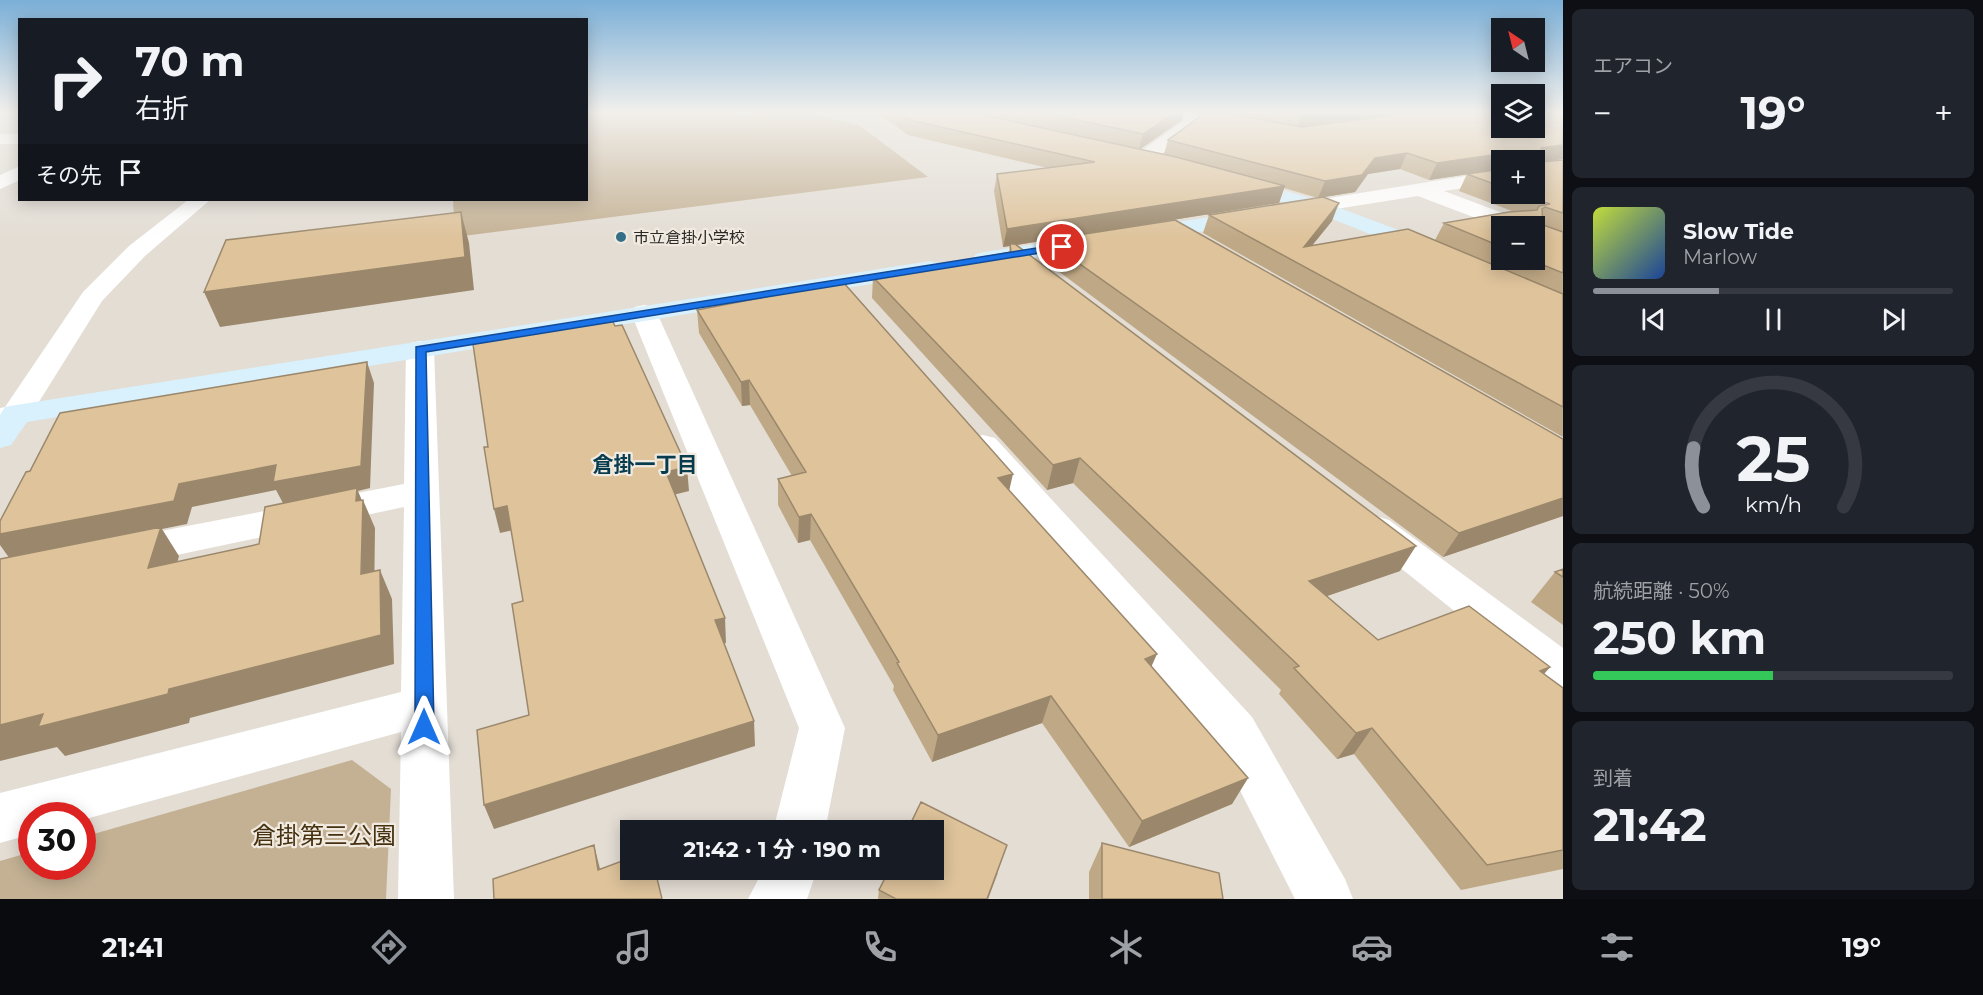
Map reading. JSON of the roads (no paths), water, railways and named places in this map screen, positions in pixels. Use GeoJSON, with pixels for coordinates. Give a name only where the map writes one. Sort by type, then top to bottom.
{"type":"FeatureCollection","features":[{"type":"Feature","properties":{"kind":"street"},"geometry":{"type":"LineString","coordinates":[[1124,155],[1163,164]]}},
{"type":"Feature","properties":{"kind":"street"},"geometry":{"type":"LineString","coordinates":[[1143,159],[1149,155]]}},
{"type":"Feature","properties":{"kind":"street"},"geometry":{"type":"LineString","coordinates":[[0,183],[18,173]]}},
{"type":"Feature","properties":{"kind":"street"},"geometry":{"type":"LineString","coordinates":[[1215,177],[1317,206],[1406,238],[1448,258]]}},
{"type":"Feature","properties":{"kind":"street"},"geometry":{"type":"LineString","coordinates":[[5,423],[420,349],[644,314],[852,296],[1017,254],[1491,178]]}},
{"type":"Feature","properties":{"kind":"street"},"geometry":{"type":"LineString","coordinates":[[1421,189],[1491,216]]}},
{"type":"Feature","properties":{"kind":"street"},"geometry":{"type":"LineString","coordinates":[[5,423],[92,297],[137,251],[199,201]]}},
{"type":"Feature","properties":{"kind":"street"},"geometry":{"type":"LineString","coordinates":[[1175,229],[1206,246]]}},
{"type":"Feature","properties":{"kind":"street"},"geometry":{"type":"LineString","coordinates":[[1017,254],[1054,283]]}},
{"type":"Feature","properties":{"kind":"street"},"geometry":{"type":"LineString","coordinates":[[644,314],[822,728],[801,820]]}},
{"type":"Feature","properties":{"kind":"street"},"geometry":{"type":"LineString","coordinates":[[420,349],[426,899]]}},
{"type":"Feature","properties":{"kind":"street"},"geometry":{"type":"LineString","coordinates":[[958,417],[1235,732],[1325,899]]}},
{"type":"Feature","properties":{"kind":"street"},"geometry":{"type":"LineString","coordinates":[[94,558],[422,492]]}},
{"type":"Feature","properties":{"kind":"street"},"geometry":{"type":"LineString","coordinates":[[1356,513],[1563,672]]}},
{"type":"Feature","properties":{"kind":"street"},"geometry":{"type":"LineString","coordinates":[[0,818],[424,706]]}},
{"type":"Feature","properties":{"kind":"street"},"geometry":{"type":"LineString","coordinates":[[776,899],[788,880]]}},
{"type":"Feature","properties":{"kind":"place","name":"市立倉掛小学校"},"geometry":{"type":"Point","coordinates":[621,237]}},
{"type":"Feature","properties":{"kind":"district","name":"倉掛一丁目"},"geometry":{"type":"Point","coordinates":[645,464]}},
{"type":"Feature","properties":{"kind":"park label","name":"倉掛第三公園"},"geometry":{"type":"Point","coordinates":[324,835]}}]}
